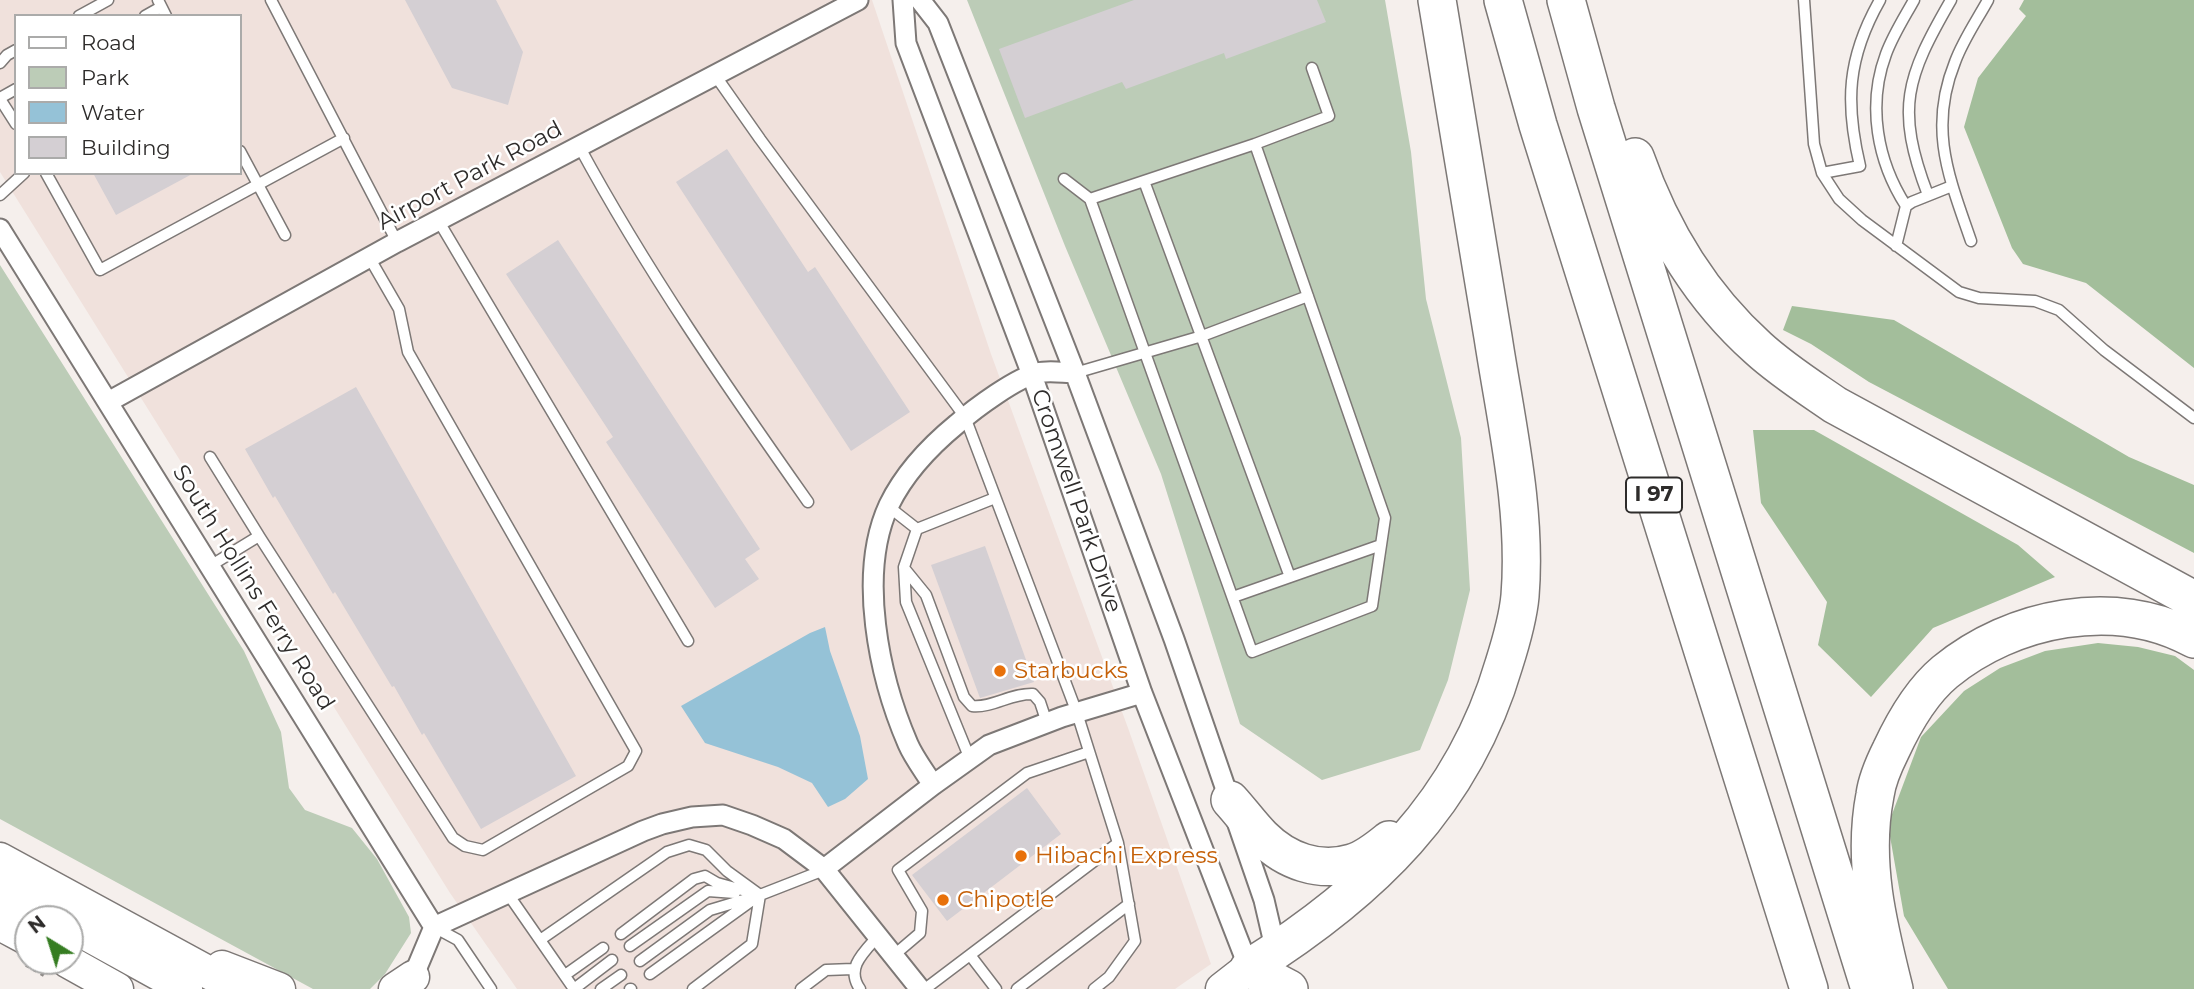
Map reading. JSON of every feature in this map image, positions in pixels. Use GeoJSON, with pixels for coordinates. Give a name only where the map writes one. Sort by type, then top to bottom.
{"type":"FeatureCollection","features":[{"type":"Feature","properties":{"kind":"highway"},"geometry":{"type":"LineString","coordinates":[[1264,978],[1408,841],[1441,798],[1469,754],[1493,702],[1510,645],[1520,597],[1518,500],[1437,0]]}},
{"type":"Feature","properties":{"kind":"highway","name":"I 97"},"geometry":{"type":"LineString","coordinates":[[1503,0],[1538,125],[1809,989]]}},
{"type":"Feature","properties":{"kind":"highway","name":"I 97"},"geometry":{"type":"LineString","coordinates":[[1566,0],[1596,108],[1870,989]]}},
{"type":"Feature","properties":{"kind":"highway"},"geometry":{"type":"LineString","coordinates":[[1580,0],[1648,195],[1686,264],[1726,317],[1759,349],[1835,405],[2194,600]]}},
{"type":"Feature","properties":{"kind":"highway"},"geometry":{"type":"LineString","coordinates":[[1894,989],[1876,913],[1870,831],[1875,792],[1886,761],[1899,732],[1919,701],[1944,673],[1977,650],[2012,632],[2058,619],[2099,616],[2142,620],[2194,639]]}},
{"type":"Feature","properties":{"kind":"highway"},"geometry":{"type":"LineString","coordinates":[[1230,800],[1276,849],[1295,860],[1312,865],[1333,866],[1353,863],[1374,852],[1441,798]]}},
{"type":"Feature","properties":{"kind":"main road"},"geometry":{"type":"LineString","coordinates":[[0,859],[239,989]]}},
{"type":"Feature","properties":{"kind":"main road"},"geometry":{"type":"LineString","coordinates":[[0,890],[29,905]]}},
{"type":"Feature","properties":{"kind":"main road"},"geometry":{"type":"LineString","coordinates":[[0,924],[14,939]]}},
{"type":"Feature","properties":{"kind":"main road"},"geometry":{"type":"LineString","coordinates":[[84,933],[186,989]]}},
{"type":"Feature","properties":{"kind":"main road"},"geometry":{"type":"LineString","coordinates":[[151,940],[279,989]]}},
{"type":"Feature","properties":{"kind":"main road"},"geometry":{"type":"LineString","coordinates":[[72,975],[117,989]]}},
{"type":"Feature","properties":{"kind":"street","name":"Airport Park Road"},"geometry":{"type":"LineString","coordinates":[[108,402],[438,220],[858,0]]}},
{"type":"Feature","properties":{"kind":"street","name":"Cromwell Park Drive"},"geometry":{"type":"LineString","coordinates":[[903,0],[906,43],[1032,375],[1142,693],[1264,978]]}},
{"type":"Feature","properties":{"kind":"street","name":"Cromwell Park Drive"},"geometry":{"type":"LineString","coordinates":[[920,0],[938,23],[1075,373],[1174,639],[1264,900],[1264,978]]}},
{"type":"Feature","properties":{"kind":"street","name":"South Hollins Ferry Road"},"geometry":{"type":"LineString","coordinates":[[0,229],[434,927]]}},
{"type":"Feature","properties":{"kind":"street"},"geometry":{"type":"LineString","coordinates":[[933,785],[909,746],[888,689],[874,608],[876,550],[889,507],[909,470],[939,439],[1005,388],[1038,373],[1075,373]]}},
{"type":"Feature","properties":{"kind":"street"},"geometry":{"type":"LineString","coordinates":[[824,870],[989,745],[1047,723],[1142,693]]}},
{"type":"Feature","properties":{"kind":"street"},"geometry":{"type":"LineString","coordinates":[[405,985],[434,927],[643,831],[692,817],[723,815],[784,839],[824,870],[920,989]]}},
{"type":"Feature","properties":{"kind":"lane"},"geometry":{"type":"LineString","coordinates":[[83,14],[108,0]]}},
{"type":"Feature","properties":{"kind":"lane"},"geometry":{"type":"LineString","coordinates":[[271,0],[397,242]]}},
{"type":"Feature","properties":{"kind":"lane"},"geometry":{"type":"LineString","coordinates":[[1804,0],[1816,155],[1822,173],[1839,199],[1896,246],[1965,295],[2035,301],[2059,310],[2104,350],[2194,418]]}},
{"type":"Feature","properties":{"kind":"lane"},"geometry":{"type":"LineString","coordinates":[[1822,173],[1860,166],[1851,122],[1851,84],[1858,48],[1880,0]]}},
{"type":"Feature","properties":{"kind":"lane"},"geometry":{"type":"LineString","coordinates":[[1896,246],[1906,206],[1890,179],[1883,160],[1878,137],[1876,103],[1879,77],[1886,54],[1914,0]]}},
{"type":"Feature","properties":{"kind":"lane"},"geometry":{"type":"LineString","coordinates":[[1928,195],[1912,148],[1909,96],[1919,59],[1951,0]]}},
{"type":"Feature","properties":{"kind":"lane"},"geometry":{"type":"LineString","coordinates":[[1971,241],[1944,158],[1941,132],[1946,90],[1961,50],[1989,0]]}},
{"type":"Feature","properties":{"kind":"lane"},"geometry":{"type":"LineString","coordinates":[[0,63],[14,51]]}},
{"type":"Feature","properties":{"kind":"lane"},"geometry":{"type":"LineString","coordinates":[[1090,199],[1255,144],[1329,116],[1312,68]]}},
{"type":"Feature","properties":{"kind":"lane"},"geometry":{"type":"LineString","coordinates":[[715,75],[965,417],[1077,713],[1118,843],[1135,942],[1109,978],[1094,989]]}},
{"type":"Feature","properties":{"kind":"lane"},"geometry":{"type":"LineString","coordinates":[[0,99],[14,121]]}},
{"type":"Feature","properties":{"kind":"lane"},"geometry":{"type":"LineString","coordinates":[[47,175],[100,270],[344,138]]}},
{"type":"Feature","properties":{"kind":"lane"},"geometry":{"type":"LineString","coordinates":[[1064,179],[1090,199],[1252,652],[1372,606],[1385,518],[1255,144]]}},
{"type":"Feature","properties":{"kind":"lane"},"geometry":{"type":"LineString","coordinates":[[579,146],[611,205],[735,399],[808,502]]}},
{"type":"Feature","properties":{"kind":"lane"},"geometry":{"type":"LineString","coordinates":[[242,155],[285,235]]}},
{"type":"Feature","properties":{"kind":"lane"},"geometry":{"type":"LineString","coordinates":[[0,195],[22,175]]}},
{"type":"Feature","properties":{"kind":"lane"},"geometry":{"type":"LineString","coordinates":[[1143,181],[1290,577]]}},
{"type":"Feature","properties":{"kind":"lane"},"geometry":{"type":"LineString","coordinates":[[1906,206],[1952,186]]}},
{"type":"Feature","properties":{"kind":"lane"},"geometry":{"type":"LineString","coordinates":[[438,220],[688,641]]}},
{"type":"Feature","properties":{"kind":"lane"},"geometry":{"type":"LineString","coordinates":[[210,457],[453,838],[465,846],[483,850],[628,766],[636,751],[408,352],[399,309],[369,257]]}},
{"type":"Feature","properties":{"kind":"lane"},"geometry":{"type":"LineString","coordinates":[[1075,373],[1202,336],[1308,296]]}},
{"type":"Feature","properties":{"kind":"lane"},"geometry":{"type":"LineString","coordinates":[[970,759],[906,602],[904,567],[917,529],[995,498]]}},
{"type":"Feature","properties":{"kind":"lane"},"geometry":{"type":"LineString","coordinates":[[889,507],[917,529]]}},
{"type":"Feature","properties":{"kind":"lane"},"geometry":{"type":"LineString","coordinates":[[210,566],[259,536]]}},
{"type":"Feature","properties":{"kind":"lane"},"geometry":{"type":"LineString","coordinates":[[1233,597],[1381,545]]}},
{"type":"Feature","properties":{"kind":"lane"},"geometry":{"type":"LineString","coordinates":[[904,567],[926,595],[964,697],[972,706],[983,707],[1022,693],[1032,694],[1040,702],[1047,723]]}},
{"type":"Feature","properties":{"kind":"lane"},"geometry":{"type":"LineString","coordinates":[[893,956],[920,933],[922,911],[898,870],[1027,773],[1089,752]]}},
{"type":"Feature","properties":{"kind":"lane"},"geometry":{"type":"LineString","coordinates":[[925,989],[1118,843]]}},
{"type":"Feature","properties":{"kind":"lane"},"geometry":{"type":"LineString","coordinates":[[540,940],[667,852],[689,845],[706,850],[727,871],[760,895]]}},
{"type":"Feature","properties":{"kind":"lane"},"geometry":{"type":"LineString","coordinates":[[639,961],[710,909],[760,895],[824,870]]}},
{"type":"Feature","properties":{"kind":"lane"},"geometry":{"type":"LineString","coordinates":[[621,934],[694,879],[705,876],[718,883],[760,895]]}},
{"type":"Feature","properties":{"kind":"lane"},"geometry":{"type":"LineString","coordinates":[[630,946],[708,891],[760,895]]}},
{"type":"Feature","properties":{"kind":"lane"},"geometry":{"type":"LineString","coordinates":[[508,894],[574,989],[612,960]]}},
{"type":"Feature","properties":{"kind":"lane"},"geometry":{"type":"LineString","coordinates":[[650,974],[760,895]]}},
{"type":"Feature","properties":{"kind":"lane"},"geometry":{"type":"LineString","coordinates":[[692,989],[752,944],[760,895]]}},
{"type":"Feature","properties":{"kind":"lane"},"geometry":{"type":"LineString","coordinates":[[1017,989],[1129,904]]}},
{"type":"Feature","properties":{"kind":"lane"},"geometry":{"type":"LineString","coordinates":[[434,927],[458,940],[491,989]]}},
{"type":"Feature","properties":{"kind":"lane"},"geometry":{"type":"LineString","coordinates":[[860,989],[856,984],[853,969],[860,955],[878,936]]}},
{"type":"Feature","properties":{"kind":"lane"},"geometry":{"type":"LineString","coordinates":[[565,975],[603,948]]}},
{"type":"Feature","properties":{"kind":"lane"},"geometry":{"type":"LineString","coordinates":[[970,955],[996,989]]}},
{"type":"Feature","properties":{"kind":"lane"},"geometry":{"type":"LineString","coordinates":[[801,989],[826,970],[853,969]]}},
{"type":"Feature","properties":{"kind":"lane"},"geometry":{"type":"LineString","coordinates":[[601,989],[621,975]]}},
{"type":"Feature","properties":{"kind":"shaded area"},"geometry":{"type":"Polygon","coordinates":[[[0,0],[872,0],[991,354],[1211,964],[1175,989],[517,989],[450,893],[0,172],[0,0]]]}},
{"type":"Feature","properties":{"kind":"green space"},"geometry":{"type":"Polygon","coordinates":[[[967,0],[1385,0],[1411,152],[1426,299],[1461,438],[1470,590],[1448,680],[1420,750],[1322,780],[1240,724],[1161,474],[1065,246],[967,0]]]}},
{"type":"Feature","properties":{"kind":"green space"},"geometry":{"type":"Polygon","coordinates":[[[2024,0],[2194,0],[2194,368],[2086,283],[2023,264],[2012,248],[1964,127],[1978,78],[2026,16],[2019,9],[2024,0]]]}},
{"type":"Feature","properties":{"kind":"green space"},"geometry":{"type":"Polygon","coordinates":[[[0,265],[244,651],[281,732],[289,788],[305,810],[352,828],[377,859],[409,917],[411,933],[385,974],[370,989],[313,989],[0,819],[0,265]]]}},
{"type":"Feature","properties":{"kind":"green space"},"geometry":{"type":"Polygon","coordinates":[[[1792,306],[1894,320],[2129,457],[2194,485],[2194,553],[1869,382],[1811,344],[1783,330],[1792,306]]]}},
{"type":"Feature","properties":{"kind":"green space"},"geometry":{"type":"Polygon","coordinates":[[[1753,430],[1814,430],[2018,545],[2055,577],[1933,628],[1871,697],[1818,645],[1827,602],[1761,503],[1753,430]]]}},
{"type":"Feature","properties":{"kind":"green space"},"geometry":{"type":"Polygon","coordinates":[[[2098,643],[2138,647],[2175,656],[2194,670],[2194,989],[1948,989],[1904,916],[1888,825],[1921,737],[1964,691],[2000,668],[2045,651],[2098,643]]]}},
{"type":"Feature","properties":{"kind":"water"},"geometry":{"type":"Polygon","coordinates":[[[825,627],[830,651],[860,736],[868,779],[845,799],[828,807],[812,783],[778,767],[705,743],[681,706],[825,627]]]}},
{"type":"Feature","properties":{"kind":"building"},"geometry":{"type":"Polygon","coordinates":[[[405,0],[496,0],[523,52],[508,105],[452,88],[405,0]]]}},
{"type":"Feature","properties":{"kind":"building"},"geometry":{"type":"Polygon","coordinates":[[[1134,0],[1317,0],[1326,22],[1226,59],[1224,53],[1126,89],[1122,82],[1025,118],[999,49],[1134,0]]]}},
{"type":"Feature","properties":{"kind":"building"},"geometry":{"type":"Polygon","coordinates":[[[727,149],[808,272],[815,267],[910,412],[851,451],[676,182],[727,149]]]}},
{"type":"Feature","properties":{"kind":"building"},"geometry":{"type":"Polygon","coordinates":[[[94,175],[190,175],[116,215],[94,175]]]}},
{"type":"Feature","properties":{"kind":"building"},"geometry":{"type":"Polygon","coordinates":[[[558,240],[760,549],[745,559],[759,579],[715,608],[606,442],[613,437],[506,274],[558,240]]]}},
{"type":"Feature","properties":{"kind":"building"},"geometry":{"type":"Polygon","coordinates":[[[356,387],[576,776],[481,829],[424,733],[422,735],[335,592],[333,594],[245,449],[356,387]]]}},
{"type":"Feature","properties":{"kind":"building"},"geometry":{"type":"Polygon","coordinates":[[[985,546],[1034,682],[980,698],[931,565],[985,546]]]}},
{"type":"Feature","properties":{"kind":"building"},"geometry":{"type":"Polygon","coordinates":[[[1027,788],[1061,834],[947,921],[912,875],[1027,788]]]}},
{"type":"Feature","properties":{"kind":"place","name":"Starbucks"},"geometry":{"type":"Point","coordinates":[1000,671]}},
{"type":"Feature","properties":{"kind":"place","name":"Hibachi Express"},"geometry":{"type":"Point","coordinates":[1021,856]}},
{"type":"Feature","properties":{"kind":"place","name":"Chipotle"},"geometry":{"type":"Point","coordinates":[943,900]}}]}
